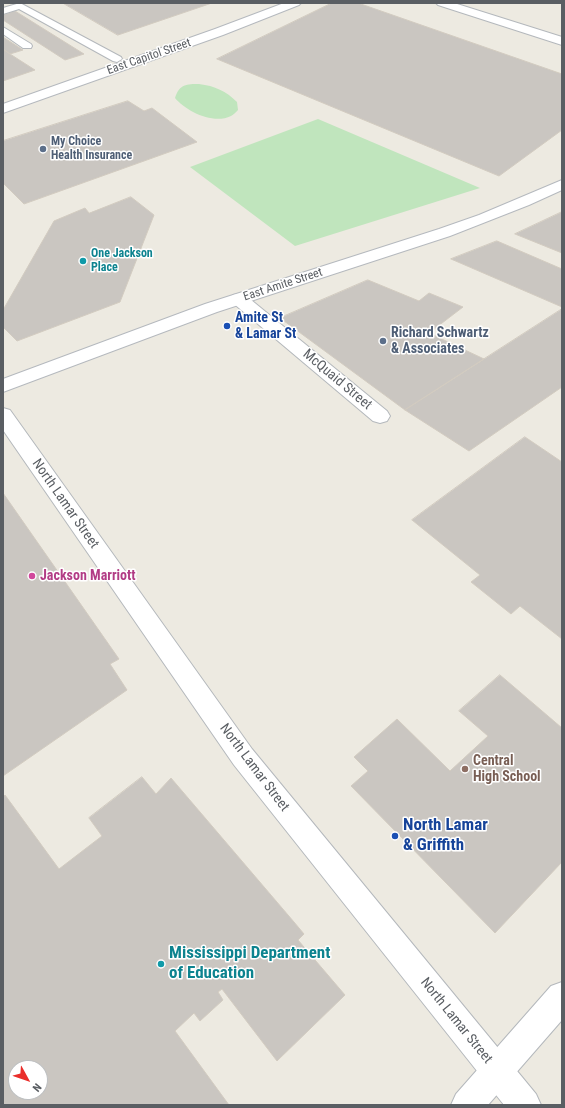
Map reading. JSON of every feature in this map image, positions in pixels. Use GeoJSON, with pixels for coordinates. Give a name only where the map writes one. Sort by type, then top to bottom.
{"type":"FeatureCollection","features":[{"type":"Feature","properties":{"kind":"main road","name":"East Capitol Street"},"geometry":{"type":"LineString","coordinates":[[3,99],[273,3]]}},
{"type":"Feature","properties":{"kind":"main road","name":"East Capitol Street"},"geometry":{"type":"LineString","coordinates":[[3,109],[219,32],[295,3]]}},
{"type":"Feature","properties":{"kind":"main road"},"geometry":{"type":"LineString","coordinates":[[442,3],[562,41]]}},
{"type":"Feature","properties":{"kind":"main road","name":"East Amite Street"},"geometry":{"type":"LineString","coordinates":[[3,386],[239,299],[429,237],[507,208],[562,184]]}},
{"type":"Feature","properties":{"kind":"main road","name":"McQuaid Street"},"geometry":{"type":"LineString","coordinates":[[239,299],[380,416]]}},
{"type":"Feature","properties":{"kind":"main road","name":"North Lamar Street"},"geometry":{"type":"LineString","coordinates":[[3,415],[243,757],[496,1072],[525,1105]]}},
{"type":"Feature","properties":{"kind":"main road"},"geometry":{"type":"LineString","coordinates":[[467,1105],[562,997]]}},
{"type":"Feature","properties":{"kind":"lane"},"geometry":{"type":"LineString","coordinates":[[3,11],[20,6],[117,59]]}},
{"type":"Feature","properties":{"kind":"lane"},"geometry":{"type":"LineString","coordinates":[[3,30],[27,46]]}},
{"type":"Feature","properties":{"kind":"green space"},"geometry":{"type":"Polygon","coordinates":[[[191,84],[210,86],[229,95],[237,102],[238,110],[232,116],[216,119],[208,118],[186,108],[175,98],[181,87],[191,84]]]}},
{"type":"Feature","properties":{"kind":"green space"},"geometry":{"type":"Polygon","coordinates":[[[318,119],[480,188],[295,246],[190,167],[318,119]]]}},
{"type":"Feature","properties":{"kind":"building"},"geometry":{"type":"Polygon","coordinates":[[[63,3],[212,3],[118,35],[63,3]]]}},
{"type":"Feature","properties":{"kind":"building"},"geometry":{"type":"Polygon","coordinates":[[[332,3],[358,3],[562,74],[562,130],[499,176],[217,59],[332,3]]]}},
{"type":"Feature","properties":{"kind":"building"},"geometry":{"type":"Polygon","coordinates":[[[15,11],[84,54],[65,60],[3,20],[3,15],[15,11]]]}},
{"type":"Feature","properties":{"kind":"building"},"geometry":{"type":"Polygon","coordinates":[[[3,37],[23,50],[10,54],[3,49],[3,37]]]}},
{"type":"Feature","properties":{"kind":"building"},"geometry":{"type":"Polygon","coordinates":[[[3,49],[10,54],[35,70],[3,81],[3,49]]]}},
{"type":"Feature","properties":{"kind":"building"},"geometry":{"type":"Polygon","coordinates":[[[128,101],[144,111],[152,108],[197,142],[24,204],[3,183],[3,141],[128,101]]]}},
{"type":"Feature","properties":{"kind":"building","name":"One Jackson Place"},"geometry":{"type":"Polygon","coordinates":[[[131,197],[154,215],[120,302],[17,341],[3,327],[3,310],[54,221],[85,208],[89,213],[131,197]]]}},
{"type":"Feature","properties":{"kind":"building"},"geometry":{"type":"Polygon","coordinates":[[[562,212],[562,253],[515,234],[562,212]]]}},
{"type":"Feature","properties":{"kind":"building"},"geometry":{"type":"Polygon","coordinates":[[[497,241],[562,269],[562,307],[451,259],[497,241]]]}},
{"type":"Feature","properties":{"kind":"building"},"geometry":{"type":"Polygon","coordinates":[[[368,280],[419,301],[429,293],[463,307],[429,333],[484,359],[405,410],[280,318],[368,280]]]}},
{"type":"Feature","properties":{"kind":"building"},"geometry":{"type":"Polygon","coordinates":[[[562,309],[562,387],[469,451],[405,410],[562,309]]]}},
{"type":"Feature","properties":{"kind":"building"},"geometry":{"type":"Polygon","coordinates":[[[525,437],[562,462],[562,639],[520,606],[511,614],[471,582],[480,575],[412,520],[525,437]]]}},
{"type":"Feature","properties":{"kind":"building","name":"Jackson Marriott"},"geometry":{"type":"Polygon","coordinates":[[[3,493],[119,659],[110,664],[127,690],[3,776],[3,493]]]}},
{"type":"Feature","properties":{"kind":"building"},"geometry":{"type":"Polygon","coordinates":[[[500,675],[562,728],[562,862],[495,933],[351,786],[368,771],[354,757],[397,719],[450,771],[488,736],[459,711],[500,675]]]}},
{"type":"Feature","properties":{"kind":"building","name":"Mississippi Department of Education"},"geometry":{"type":"Polygon","coordinates":[[[142,777],[156,794],[171,778],[304,934],[298,940],[345,995],[277,1061],[222,989],[218,992],[223,1000],[200,1021],[194,1013],[175,1031],[229,1105],[3,1105],[3,797],[5,795],[59,869],[102,836],[89,818],[142,777]]]}},
{"type":"Feature","properties":{"kind":"place","name":"My Choice Health Insurance"},"geometry":{"type":"Point","coordinates":[43,149]}},
{"type":"Feature","properties":{"kind":"place","name":"One Jackson Place"},"geometry":{"type":"Point","coordinates":[83,261]}},
{"type":"Feature","properties":{"kind":"place","name":"Amite St & Lamar St"},"geometry":{"type":"Point","coordinates":[227,326]}},
{"type":"Feature","properties":{"kind":"place","name":"Richard Schwartz & Associates"},"geometry":{"type":"Point","coordinates":[383,341]}},
{"type":"Feature","properties":{"kind":"place","name":"Jackson Marriott"},"geometry":{"type":"Point","coordinates":[32,576]}},
{"type":"Feature","properties":{"kind":"place","name":"Central High School"},"geometry":{"type":"Point","coordinates":[465,769]}},
{"type":"Feature","properties":{"kind":"place","name":"North Lamar & Griffith"},"geometry":{"type":"Point","coordinates":[395,836]}},
{"type":"Feature","properties":{"kind":"place","name":"Mississippi Department of Education"},"geometry":{"type":"Point","coordinates":[161,964]}}]}
